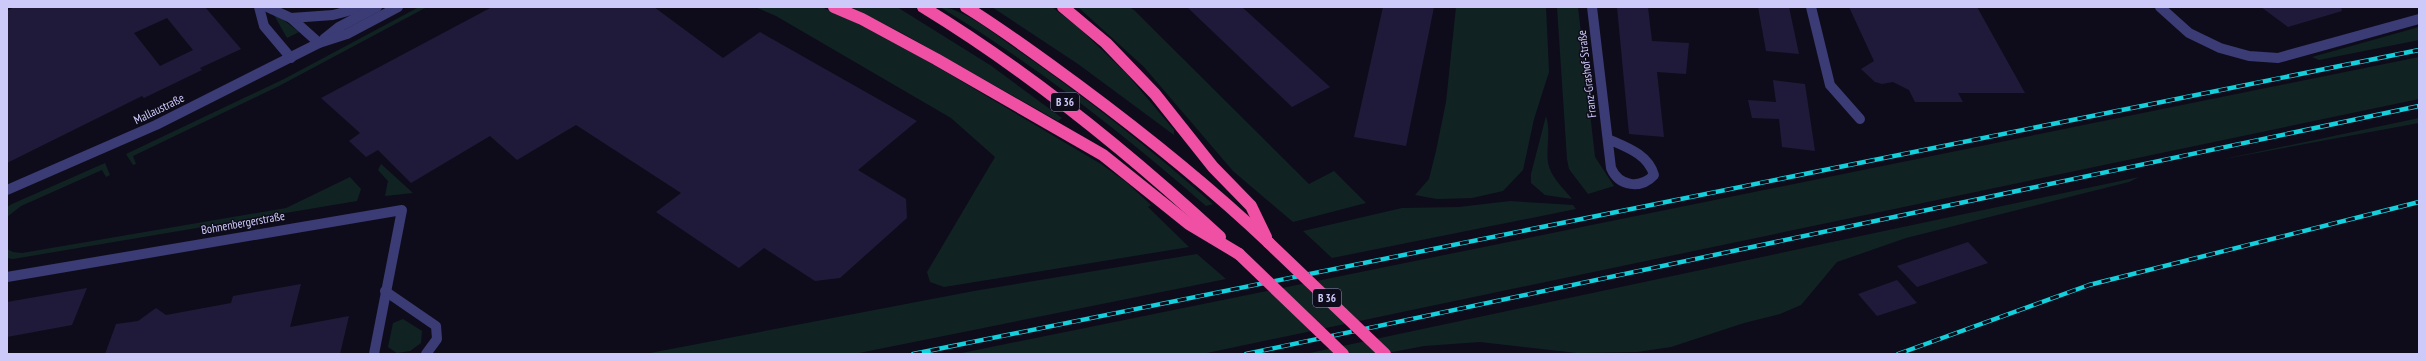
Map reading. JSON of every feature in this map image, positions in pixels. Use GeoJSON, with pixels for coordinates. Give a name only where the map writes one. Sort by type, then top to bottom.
{"type":"FeatureCollection","features":[{"type":"Feature","properties":{"kind":"highway"},"geometry":{"type":"LineString","coordinates":[[834,7],[862,19],[936,59],[1103,155],[1179,216],[1239,254]]}},
{"type":"Feature","properties":{"kind":"highway","name":"B 36"},"geometry":{"type":"LineString","coordinates":[[923,7],[988,48],[1074,109],[1140,162],[1195,212],[1342,354]]}},
{"type":"Feature","properties":{"kind":"highway","name":"B 36"},"geometry":{"type":"LineString","coordinates":[[966,7],[1030,49],[1124,119],[1229,205],[1385,354]]}},
{"type":"Feature","properties":{"kind":"highway"},"geometry":{"type":"LineString","coordinates":[[1062,7],[1093,31],[1126,62],[1155,94],[1213,168],[1247,201],[1255,212],[1269,244]]}},
{"type":"Feature","properties":{"kind":"street"},"geometry":{"type":"LineString","coordinates":[[259,7],[264,26],[291,58]]}},
{"type":"Feature","properties":{"kind":"street"},"geometry":{"type":"LineString","coordinates":[[267,7],[291,18],[319,43]]}},
{"type":"Feature","properties":{"kind":"street"},"geometry":{"type":"LineString","coordinates":[[291,18],[333,15],[363,7]]}},
{"type":"Feature","properties":{"kind":"street","name":"Mallaustraße"},"geometry":{"type":"LineString","coordinates":[[319,43],[339,27],[377,7]]}},
{"type":"Feature","properties":{"kind":"street","name":"Mallaustraße"},"geometry":{"type":"LineString","coordinates":[[7,190],[156,125],[319,43],[347,34],[398,7]]}},
{"type":"Feature","properties":{"kind":"street","name":"Franz-Grashof-Straße"},"geometry":{"type":"LineString","coordinates":[[1592,7],[1608,139],[1613,171],[1620,180],[1634,185],[1642,185],[1649,182],[1654,175],[1653,168],[1648,161],[1608,139]]}},
{"type":"Feature","properties":{"kind":"street"},"geometry":{"type":"LineString","coordinates":[[1811,7],[1830,85],[1860,119]]}},
{"type":"Feature","properties":{"kind":"street"},"geometry":{"type":"LineString","coordinates":[[2160,7],[2189,33],[2220,48],[2249,56],[2278,58],[2419,19]]}},
{"type":"Feature","properties":{"kind":"street","name":"Bohnenbergerstraße"},"geometry":{"type":"LineString","coordinates":[[7,277],[402,210],[385,291],[374,354]]}},
{"type":"Feature","properties":{"kind":"street"},"geometry":{"type":"LineString","coordinates":[[385,291],[436,326],[437,339],[426,354]]}},
{"type":"Feature","properties":{"kind":"green space"},"geometry":{"type":"Polygon","coordinates":[[[419,7],[427,7],[279,86],[133,156],[136,164],[133,165],[126,154],[284,79],[419,7]]]}},
{"type":"Feature","properties":{"kind":"green space"},"geometry":{"type":"Polygon","coordinates":[[[755,7],[821,7],[845,17],[922,58],[1101,164],[1126,182],[1151,205],[1148,207],[1189,247],[944,287],[930,282],[927,272],[995,157],[951,118],[776,16],[755,7]]]}},
{"type":"Feature","properties":{"kind":"green space"},"geometry":{"type":"Polygon","coordinates":[[[851,7],[897,7],[990,65],[1062,118],[1058,121],[902,33],[851,7]]]}},
{"type":"Feature","properties":{"kind":"green space"},"geometry":{"type":"Polygon","coordinates":[[[940,7],[958,11],[968,16],[1039,65],[1115,122],[1213,204],[1206,206],[1077,100],[1010,52],[940,7]]]}},
{"type":"Feature","properties":{"kind":"green space"},"geometry":{"type":"Polygon","coordinates":[[[992,7],[1052,7],[1078,27],[1126,73],[1174,130],[1174,135],[1078,64],[992,7]]]}},
{"type":"Feature","properties":{"kind":"green space"},"geometry":{"type":"Polygon","coordinates":[[[1078,7],[1129,7],[1134,10],[1309,184],[1334,171],[1366,203],[1293,222],[1233,171],[1144,67],[1078,7]]]}},
{"type":"Feature","properties":{"kind":"green space"},"geometry":{"type":"Polygon","coordinates":[[[1456,7],[1546,7],[1549,72],[1534,119],[1523,170],[1503,191],[1472,198],[1437,199],[1415,195],[1429,179],[1436,151],[1446,102],[1456,7]]]}},
{"type":"Feature","properties":{"kind":"green space"},"geometry":{"type":"Polygon","coordinates":[[[1557,7],[1578,7],[1595,157],[1614,186],[1588,194],[1569,169],[1567,159],[1557,7]]]}},
{"type":"Feature","properties":{"kind":"green space"},"geometry":{"type":"Polygon","coordinates":[[[274,15],[277,15],[299,32],[287,38],[274,15]]]}},
{"type":"Feature","properties":{"kind":"green space"},"geometry":{"type":"Polygon","coordinates":[[[2419,27],[2419,40],[2319,60],[2312,57],[2419,27]]]}},
{"type":"Feature","properties":{"kind":"green space"},"geometry":{"type":"Polygon","coordinates":[[[2419,57],[2419,99],[1202,354],[957,354],[2419,57]]]}},
{"type":"Feature","properties":{"kind":"green space"},"geometry":{"type":"Polygon","coordinates":[[[1546,116],[1548,127],[1549,168],[1551,173],[1572,199],[1545,195],[1531,183],[1531,174],[1546,116]]]}},
{"type":"Feature","properties":{"kind":"green space"},"geometry":{"type":"Polygon","coordinates":[[[2419,118],[2419,123],[2219,160],[2419,118]]]}},
{"type":"Feature","properties":{"kind":"green space"},"geometry":{"type":"Polygon","coordinates":[[[105,163],[110,175],[106,177],[102,170],[21,206],[7,217],[7,207],[12,204],[105,163]]]}},
{"type":"Feature","properties":{"kind":"green space"},"geometry":{"type":"Polygon","coordinates":[[[381,164],[413,193],[385,196],[388,181],[378,170],[381,164]]]}},
{"type":"Feature","properties":{"kind":"green space"},"geometry":{"type":"Polygon","coordinates":[[[350,177],[361,189],[357,201],[13,259],[7,258],[7,249],[13,252],[22,253],[286,208],[350,177]]]}},
{"type":"Feature","properties":{"kind":"green space"},"geometry":{"type":"Polygon","coordinates":[[[2139,177],[2129,182],[1906,238],[1837,262],[1801,305],[1780,314],[1744,323],[1671,347],[1637,352],[1577,353],[1480,342],[1424,346],[1382,354],[1305,354],[2139,177]]]}},
{"type":"Feature","properties":{"kind":"green space"},"geometry":{"type":"Polygon","coordinates":[[[1510,201],[1573,205],[1576,209],[1332,258],[1303,231],[1402,208],[1459,207],[1510,201]]]}},
{"type":"Feature","properties":{"kind":"green space"},"geometry":{"type":"Polygon","coordinates":[[[1197,254],[1226,279],[854,354],[645,354],[974,291],[1197,254]]]}},
{"type":"Feature","properties":{"kind":"green space"},"geometry":{"type":"Polygon","coordinates":[[[403,319],[422,331],[421,343],[410,351],[397,353],[388,347],[393,323],[403,319]]]}},
{"type":"Feature","properties":{"kind":"building"},"geometry":{"type":"Polygon","coordinates":[[[14,7],[205,7],[241,49],[200,68],[202,70],[144,98],[142,96],[7,163],[7,11],[14,7]],[[167,18],[134,33],[160,66],[193,50],[167,18]]]}},
{"type":"Feature","properties":{"kind":"building"},"geometry":{"type":"Polygon","coordinates":[[[492,7],[654,7],[723,58],[760,32],[917,121],[858,170],[906,199],[907,218],[840,278],[815,281],[764,248],[739,268],[656,212],[681,193],[576,125],[517,160],[490,136],[411,183],[378,150],[366,157],[349,141],[360,133],[321,98],[492,7]]]}},
{"type":"Feature","properties":{"kind":"building"},"geometry":{"type":"Polygon","coordinates":[[[1187,7],[1242,7],[1330,87],[1292,107],[1187,7]]]}},
{"type":"Feature","properties":{"kind":"building"},"geometry":{"type":"Polygon","coordinates":[[[1383,7],[1434,7],[1406,146],[1354,137],[1383,7]]]}},
{"type":"Feature","properties":{"kind":"building"},"geometry":{"type":"Polygon","coordinates":[[[1617,7],[1648,7],[1652,41],[1689,43],[1686,74],[1657,72],[1664,137],[1629,134],[1617,7]]]}},
{"type":"Feature","properties":{"kind":"building"},"geometry":{"type":"Polygon","coordinates":[[[1758,7],[1789,7],[1799,54],[1766,51],[1758,7]]]}},
{"type":"Feature","properties":{"kind":"building"},"geometry":{"type":"Polygon","coordinates":[[[1849,7],[1977,7],[2025,93],[1958,93],[1963,102],[1915,102],[1909,90],[1893,82],[1882,84],[1875,82],[1861,69],[1874,61],[1849,7]]]}},
{"type":"Feature","properties":{"kind":"building"},"geometry":{"type":"Polygon","coordinates":[[[2261,7],[2341,7],[2342,11],[2288,27],[2261,7]]]}},
{"type":"Feature","properties":{"kind":"building"},"geometry":{"type":"Polygon","coordinates":[[[1773,80],[1805,84],[1815,151],[1782,147],[1779,119],[1752,118],[1748,100],[1776,102],[1773,80]]]}},
{"type":"Feature","properties":{"kind":"building"},"geometry":{"type":"Polygon","coordinates":[[[1968,242],[1988,263],[1917,287],[1897,266],[1968,242]]]}},
{"type":"Feature","properties":{"kind":"building"},"geometry":{"type":"Polygon","coordinates":[[[1897,280],[1917,303],[1877,316],[1858,294],[1897,280]]]}},
{"type":"Feature","properties":{"kind":"building"},"geometry":{"type":"Polygon","coordinates":[[[301,284],[290,327],[349,316],[340,354],[105,354],[116,324],[138,321],[156,308],[166,315],[231,303],[233,296],[301,284]]]}},
{"type":"Feature","properties":{"kind":"building"},"geometry":{"type":"Polygon","coordinates":[[[87,288],[72,325],[7,337],[7,302],[87,288]]]}},
{"type":"Feature","properties":{"kind":"railway"},"geometry":{"type":"LineString","coordinates":[[913,354],[2419,50]]}},
{"type":"Feature","properties":{"kind":"railway"},"geometry":{"type":"LineString","coordinates":[[1246,354],[2419,106]]}},
{"type":"Feature","properties":{"kind":"railway"},"geometry":{"type":"LineString","coordinates":[[1898,354],[2089,285],[2419,202]]}}]}
